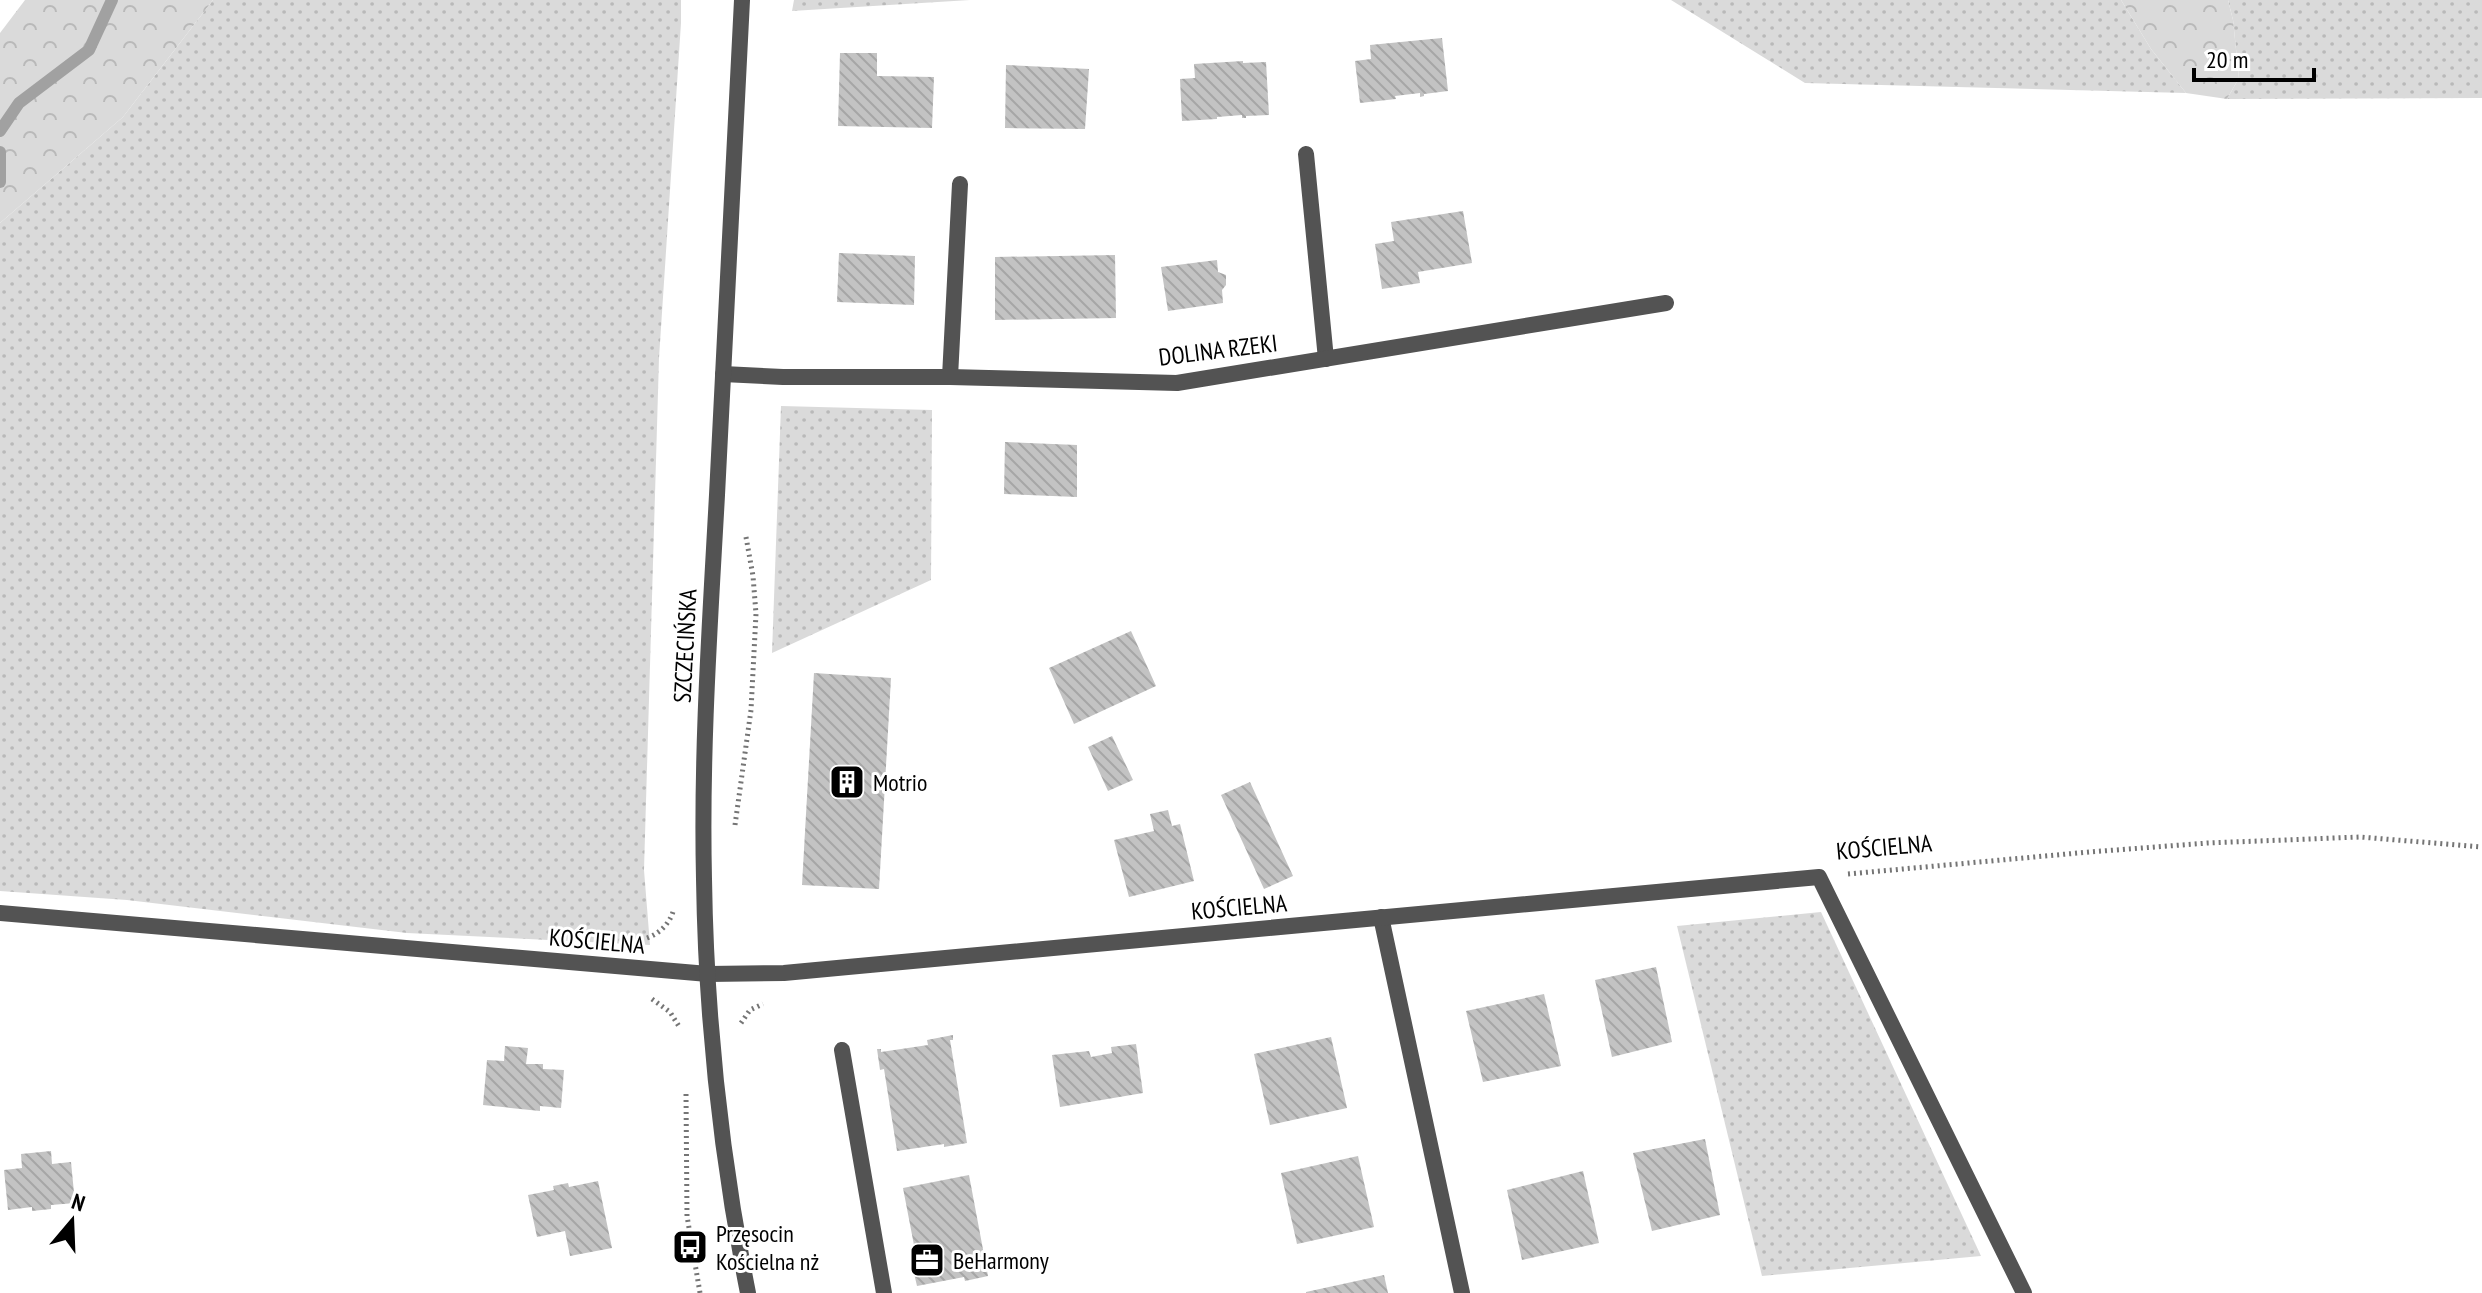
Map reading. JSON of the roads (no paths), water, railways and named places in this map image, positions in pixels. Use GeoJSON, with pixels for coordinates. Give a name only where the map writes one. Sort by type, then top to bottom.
{"type":"FeatureCollection","features":[{"type":"Feature","properties":{"kind":"street","name":"SZCZECIŃSKA"},"geometry":{"type":"LineString","coordinates":[[742,0],[704,759],[704,877],[712,1039],[725,1155],[748,1293]]}},
{"type":"Feature","properties":{"kind":"street"},"geometry":{"type":"LineString","coordinates":[[1306,154],[1326,359]]}},
{"type":"Feature","properties":{"kind":"street"},"geometry":{"type":"LineString","coordinates":[[950,377],[960,184]]}},
{"type":"Feature","properties":{"kind":"street","name":"DOLINA RZEKI"},"geometry":{"type":"LineString","coordinates":[[723,374],[1177,383],[1666,303]]}},
{"type":"Feature","properties":{"kind":"street","name":"KOŚCIELNA"},"geometry":{"type":"LineString","coordinates":[[0,913],[708,974],[784,973],[1819,877],[2024,1293]]}},
{"type":"Feature","properties":{"kind":"street"},"geometry":{"type":"LineString","coordinates":[[1381,917],[1462,1293]]}},
{"type":"Feature","properties":{"kind":"street"},"geometry":{"type":"LineString","coordinates":[[842,1050],[884,1293]]}},
{"type":"Feature","properties":{"kind":"waterway"},"geometry":{"type":"LineString","coordinates":[[0,131],[19,103],[89,50],[112,0]]}},
{"type":"Feature","properties":{"kind":"waterway"},"geometry":{"type":"LineString","coordinates":[[0,152],[0,182]]}},
{"type":"Feature","properties":{"kind":"place","name":"Motrio"},"geometry":{"type":"Point","coordinates":[847,782]}},
{"type":"Feature","properties":{"kind":"place","name":"Przęsocin Kościelna nż"},"geometry":{"type":"Point","coordinates":[690,1247]}},
{"type":"Feature","properties":{"kind":"place","name":"BeHarmony"},"geometry":{"type":"Point","coordinates":[927,1260]}}]}
